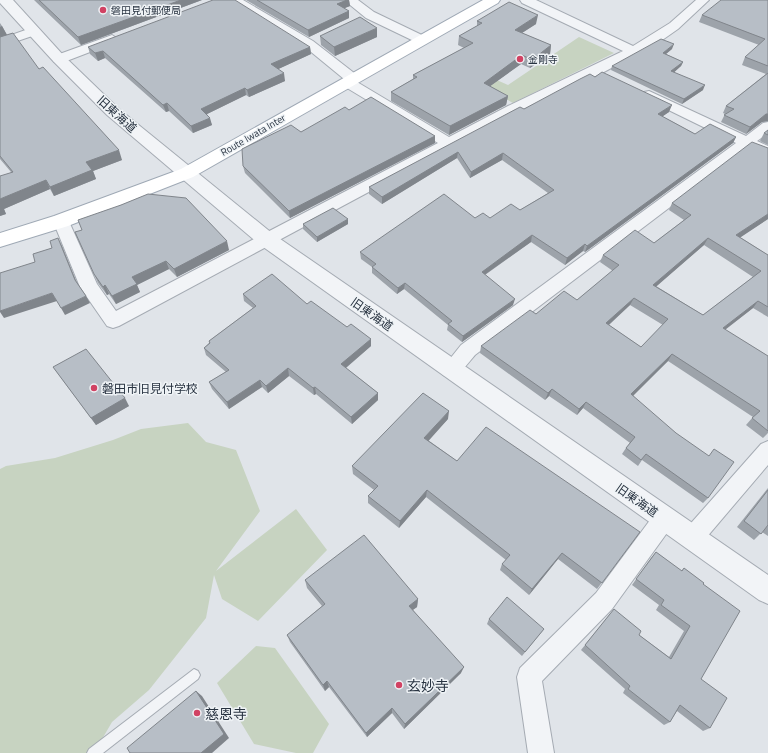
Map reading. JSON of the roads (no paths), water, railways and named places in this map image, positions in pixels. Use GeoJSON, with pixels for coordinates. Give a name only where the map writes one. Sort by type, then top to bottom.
{"type":"FeatureCollection","features":[{"type":"Feature","properties":{"kind":"main road","name":"Route Iwata Inter"},"geometry":{"type":"LineString","coordinates":[[0,240],[61,221],[188,173],[493,0]]}},
{"type":"Feature","properties":{"kind":"street","name":"旧東海道"},"geometry":{"type":"LineString","coordinates":[[5,0],[59,59],[113,112],[266,239],[450,370],[768,591]]}},
{"type":"Feature","properties":{"kind":"street"},"geometry":{"type":"LineString","coordinates":[[234,0],[309,44],[350,81],[448,143]]}},
{"type":"Feature","properties":{"kind":"street"},"geometry":{"type":"LineString","coordinates":[[350,0],[370,15],[422,40]]}},
{"type":"Feature","properties":{"kind":"street"},"geometry":{"type":"LineString","coordinates":[[526,0],[633,51]]}},
{"type":"Feature","properties":{"kind":"street"},"geometry":{"type":"LineString","coordinates":[[61,221],[89,287],[113,321],[513,109],[597,70],[633,51],[674,26],[703,0]]}},
{"type":"Feature","properties":{"kind":"street"},"geometry":{"type":"LineString","coordinates":[[357,21],[370,15]]}},
{"type":"Feature","properties":{"kind":"street"},"geometry":{"type":"LineString","coordinates":[[0,42],[34,31]]}},
{"type":"Feature","properties":{"kind":"street"},"geometry":{"type":"LineString","coordinates":[[59,59],[127,34]]}},
{"type":"Feature","properties":{"kind":"street"},"geometry":{"type":"LineString","coordinates":[[309,44],[322,38]]}},
{"type":"Feature","properties":{"kind":"street"},"geometry":{"type":"LineString","coordinates":[[597,70],[612,77]]}},
{"type":"Feature","properties":{"kind":"street"},"geometry":{"type":"LineString","coordinates":[[640,91],[768,152]]}},
{"type":"Feature","properties":{"kind":"street"},"geometry":{"type":"LineString","coordinates":[[450,370],[468,350],[768,126]]}},
{"type":"Feature","properties":{"kind":"street"},"geometry":{"type":"LineString","coordinates":[[692,538],[768,450]]}},
{"type":"Feature","properties":{"kind":"street"},"geometry":{"type":"LineString","coordinates":[[541,753],[529,678],[604,601],[664,519]]}},
{"type":"Feature","properties":{"kind":"lane"},"geometry":{"type":"LineString","coordinates":[[93,753],[194,676]]}},
{"type":"Feature","properties":{"kind":"place","name":"磐田見付郵便局"},"geometry":{"type":"Point","coordinates":[103,10]}},
{"type":"Feature","properties":{"kind":"place","name":"金剛寺"},"geometry":{"type":"Point","coordinates":[520,59]}},
{"type":"Feature","properties":{"kind":"place","name":"磐田市旧見付学校"},"geometry":{"type":"Point","coordinates":[94,388]}},
{"type":"Feature","properties":{"kind":"place","name":"玄妙寺"},"geometry":{"type":"Point","coordinates":[399,685]}},
{"type":"Feature","properties":{"kind":"place","name":"慈恩寺"},"geometry":{"type":"Point","coordinates":[197,713]}}]}
